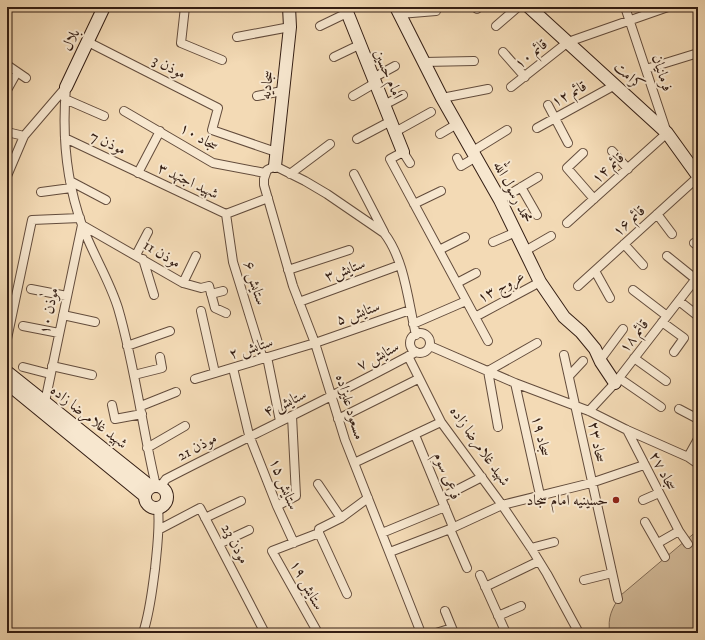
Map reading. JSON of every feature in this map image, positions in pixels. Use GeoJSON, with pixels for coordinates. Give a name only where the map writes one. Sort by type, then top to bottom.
{"type":"FeatureCollection","features":[{"type":"Feature","properties":{"kind":"street","name":"بلال"},"geometry":{"type":"LineString","coordinates":[[65,93],[104,7]]}},
{"type":"Feature","properties":{"kind":"street"},"geometry":{"type":"LineString","coordinates":[[185,7],[181,43],[222,60]]}},
{"type":"Feature","properties":{"kind":"street","name":"سجادیه"},"geometry":{"type":"LineString","coordinates":[[270,170],[276,152],[290,28],[289,7]]}},
{"type":"Feature","properties":{"kind":"street"},"geometry":{"type":"LineString","coordinates":[[496,26],[518,7]]}},
{"type":"Feature","properties":{"kind":"street","name":"کرامت"},"geometry":{"type":"LineString","coordinates":[[529,7],[667,133],[698,177]]}},
{"type":"Feature","properties":{"kind":"street","name":"فرمانیان"},"geometry":{"type":"LineString","coordinates":[[625,7],[667,133]]}},
{"type":"Feature","properties":{"kind":"street"},"geometry":{"type":"LineString","coordinates":[[568,42],[668,7]]}},
{"type":"Feature","properties":{"kind":"street"},"geometry":{"type":"LineString","coordinates":[[320,26],[346,10]]}},
{"type":"Feature","properties":{"kind":"street","name":"امام حسین"},"geometry":{"type":"LineString","coordinates":[[346,10],[403,152]]}},
{"type":"Feature","properties":{"kind":"street"},"geometry":{"type":"LineString","coordinates":[[398,11],[436,11]]}},
{"type":"Feature","properties":{"kind":"street","name":"محمد رسول الله"},"geometry":{"type":"LineString","coordinates":[[398,11],[442,98],[500,200],[540,282],[564,318],[581,332],[595,349],[600,360],[617,380]]}},
{"type":"Feature","properties":{"kind":"street"},"geometry":{"type":"LineString","coordinates":[[236,37],[290,28]]}},
{"type":"Feature","properties":{"kind":"street","name":"موذن 3"},"geometry":{"type":"LineString","coordinates":[[88,42],[218,108],[212,130],[276,152]]}},
{"type":"Feature","properties":{"kind":"street","name":"قائم ۱۰"},"geometry":{"type":"LineString","coordinates":[[512,87],[568,42]]}},
{"type":"Feature","properties":{"kind":"street"},"geometry":{"type":"LineString","coordinates":[[334,57],[359,45]]}},
{"type":"Feature","properties":{"kind":"street"},"geometry":{"type":"LineString","coordinates":[[503,52],[525,77]]}},
{"type":"Feature","properties":{"kind":"street"},"geometry":{"type":"LineString","coordinates":[[646,69],[698,53]]}},
{"type":"Feature","properties":{"kind":"street"},"geometry":{"type":"LineString","coordinates":[[424,62],[474,61]]}},
{"type":"Feature","properties":{"kind":"street"},"geometry":{"type":"LineString","coordinates":[[7,65],[26,78]]}},
{"type":"Feature","properties":{"kind":"street"},"geometry":{"type":"LineString","coordinates":[[353,96],[396,66]]}},
{"type":"Feature","properties":{"kind":"street"},"geometry":{"type":"LineString","coordinates":[[7,90],[17,72]]}},
{"type":"Feature","properties":{"kind":"street","name":"قائم ۱۲"},"geometry":{"type":"LineString","coordinates":[[537,128],[615,85]]}},
{"type":"Feature","properties":{"kind":"street"},"geometry":{"type":"LineString","coordinates":[[442,98],[488,89]]}},
{"type":"Feature","properties":{"kind":"street"},"geometry":{"type":"LineString","coordinates":[[257,96],[282,91]]}},
{"type":"Feature","properties":{"kind":"street"},"geometry":{"type":"LineString","coordinates":[[65,93],[104,116]]}},
{"type":"Feature","properties":{"kind":"street"},"geometry":{"type":"LineString","coordinates":[[8,172],[24,136],[65,93]]}},
{"type":"Feature","properties":{"kind":"street"},"geometry":{"type":"LineString","coordinates":[[65,93],[66,159],[70,185],[81,222],[113,294],[128,346],[141,410],[153,489],[148,505],[158,508]]}},
{"type":"Feature","properties":{"kind":"street"},"geometry":{"type":"LineString","coordinates":[[384,105],[403,95]]}},
{"type":"Feature","properties":{"kind":"street"},"geometry":{"type":"LineString","coordinates":[[548,105],[568,143]]}},
{"type":"Feature","properties":{"kind":"street","name":"سجاد ۱۰"},"geometry":{"type":"LineString","coordinates":[[124,111],[213,163],[290,174],[327,194],[384,233]]}},
{"type":"Feature","properties":{"kind":"street"},"geometry":{"type":"LineString","coordinates":[[357,139],[431,112]]}},
{"type":"Feature","properties":{"kind":"street"},"geometry":{"type":"LineString","coordinates":[[440,134],[457,124]]}},
{"type":"Feature","properties":{"kind":"street"},"geometry":{"type":"LineString","coordinates":[[457,158],[461,166],[474,154],[507,130]]}},
{"type":"Feature","properties":{"kind":"street"},"geometry":{"type":"LineString","coordinates":[[138,173],[160,131]]}},
{"type":"Feature","properties":{"kind":"street"},"geometry":{"type":"LineString","coordinates":[[7,132],[24,136]]}},
{"type":"Feature","properties":{"kind":"street","name":"قائم ۱۴"},"geometry":{"type":"LineString","coordinates":[[567,224],[667,133]]}},
{"type":"Feature","properties":{"kind":"street","name":"موذن 7"},"geometry":{"type":"LineString","coordinates":[[65,138],[138,173]]}},
{"type":"Feature","properties":{"kind":"street"},"geometry":{"type":"LineString","coordinates":[[290,174],[330,144]]}},
{"type":"Feature","properties":{"kind":"street"},"geometry":{"type":"LineString","coordinates":[[612,151],[628,168]]}},
{"type":"Feature","properties":{"kind":"street"},"geometry":{"type":"LineString","coordinates":[[410,163],[403,152],[390,159],[488,341]]}},
{"type":"Feature","properties":{"kind":"street"},"geometry":{"type":"LineString","coordinates":[[584,153],[567,168],[594,199]]}},
{"type":"Feature","properties":{"kind":"street","name":"مسعود علیزاده"},"geometry":{"type":"LineString","coordinates":[[270,170],[264,185],[288,270],[315,343],[338,419],[354,463],[421,633]]}},
{"type":"Feature","properties":{"kind":"street","name":"شهید اجتهد ۳"},"geometry":{"type":"LineString","coordinates":[[138,173],[226,214]]}},
{"type":"Feature","properties":{"kind":"street"},"geometry":{"type":"LineString","coordinates":[[354,174],[384,233],[396,250],[416,335]]}},
{"type":"Feature","properties":{"kind":"street"},"geometry":{"type":"LineString","coordinates":[[500,200],[538,176]]}},
{"type":"Feature","properties":{"kind":"street","name":"قائم ۱۶"},"geometry":{"type":"LineString","coordinates":[[578,286],[698,177]]}},
{"type":"Feature","properties":{"kind":"street"},"geometry":{"type":"LineString","coordinates":[[41,192],[70,185],[106,200]]}},
{"type":"Feature","properties":{"kind":"street"},"geometry":{"type":"LineString","coordinates":[[521,187],[538,214]]}},
{"type":"Feature","properties":{"kind":"street"},"geometry":{"type":"LineString","coordinates":[[414,204],[441,191]]}},
{"type":"Feature","properties":{"kind":"street"},"geometry":{"type":"LineString","coordinates":[[226,214],[268,198]]}},
{"type":"Feature","properties":{"kind":"street","name":"ستایش ۶"},"geometry":{"type":"LineString","coordinates":[[226,214],[233,262],[265,358]]}},
{"type":"Feature","properties":{"kind":"street"},"geometry":{"type":"LineString","coordinates":[[657,214],[672,234]]}},
{"type":"Feature","properties":{"kind":"street"},"geometry":{"type":"LineString","coordinates":[[7,339],[32,220],[81,222]]}},
{"type":"Feature","properties":{"kind":"street","name":"موذن 11"},"geometry":{"type":"LineString","coordinates":[[81,222],[183,283],[201,288],[209,286],[212,294]]}},
{"type":"Feature","properties":{"kind":"street","name":"موٰذن ۱۰"},"geometry":{"type":"LineString","coordinates":[[45,402],[81,222]]}},
{"type":"Feature","properties":{"kind":"street"},"geometry":{"type":"LineString","coordinates":[[148,232],[139,257],[154,295]]}},
{"type":"Feature","properties":{"kind":"street"},"geometry":{"type":"LineString","coordinates":[[493,242],[516,232]]}},
{"type":"Feature","properties":{"kind":"street"},"geometry":{"type":"LineString","coordinates":[[526,251],[551,236]]}},
{"type":"Feature","properties":{"kind":"street"},"geometry":{"type":"LineString","coordinates":[[439,250],[465,237]]}},
{"type":"Feature","properties":{"kind":"street"},"geometry":{"type":"LineString","coordinates":[[624,244],[643,265]]}},
{"type":"Feature","properties":{"kind":"street"},"geometry":{"type":"LineString","coordinates":[[288,270],[349,250]]}},
{"type":"Feature","properties":{"kind":"street"},"geometry":{"type":"LineString","coordinates":[[183,283],[196,256]]}},
{"type":"Feature","properties":{"kind":"street"},"geometry":{"type":"LineString","coordinates":[[666,256],[697,279]]}},
{"type":"Feature","properties":{"kind":"street","name":"ستایش۳"},"geometry":{"type":"LineString","coordinates":[[299,302],[400,265]]}},
{"type":"Feature","properties":{"kind":"street"},"geometry":{"type":"LineString","coordinates":[[595,271],[610,298]]}},
{"type":"Feature","properties":{"kind":"street"},"geometry":{"type":"LineString","coordinates":[[457,283],[476,273]]}},
{"type":"Feature","properties":{"kind":"street","name":"قائم ۱۸"},"geometry":{"type":"LineString","coordinates":[[589,411],[617,380],[697,279]]}},
{"type":"Feature","properties":{"kind":"street","name":"عروج ۱۳"},"geometry":{"type":"LineString","coordinates":[[475,317],[540,282]]}},
{"type":"Feature","properties":{"kind":"street"},"geometry":{"type":"LineString","coordinates":[[31,289],[67,296]]}},
{"type":"Feature","properties":{"kind":"street"},"geometry":{"type":"LineString","coordinates":[[633,290],[684,338],[674,352]]}},
{"type":"Feature","properties":{"kind":"street"},"geometry":{"type":"LineString","coordinates":[[223,291],[212,294],[215,308],[226,313]]}},
{"type":"Feature","properties":{"kind":"street"},"geometry":{"type":"LineString","coordinates":[[413,324],[466,301]]}},
{"type":"Feature","properties":{"kind":"street"},"geometry":{"type":"LineString","coordinates":[[679,301],[698,316]]}},
{"type":"Feature","properties":{"kind":"street","name":"ستایش ۵"},"geometry":{"type":"LineString","coordinates":[[315,343],[410,310]]}},
{"type":"Feature","properties":{"kind":"street"},"geometry":{"type":"LineString","coordinates":[[201,311],[215,374]]}},
{"type":"Feature","properties":{"kind":"street"},"geometry":{"type":"LineString","coordinates":[[63,315],[95,322]]}},
{"type":"Feature","properties":{"kind":"street"},"geometry":{"type":"LineString","coordinates":[[23,326],[59,333]]}},
{"type":"Feature","properties":{"kind":"street"},"geometry":{"type":"LineString","coordinates":[[600,360],[623,329]]}},
{"type":"Feature","properties":{"kind":"street"},"geometry":{"type":"LineString","coordinates":[[128,346],[170,331]]}},
{"type":"Feature","properties":{"kind":"street"},"geometry":{"type":"LineString","coordinates":[[425,334],[430,341],[430,346],[424,352],[412,354],[411,341],[416,335],[425,334]]}},
{"type":"Feature","properties":{"kind":"street","name":"ستایش ۲"},"geometry":{"type":"LineString","coordinates":[[196,379],[315,343]]}},
{"type":"Feature","properties":{"kind":"street"},"geometry":{"type":"LineString","coordinates":[[488,371],[537,343]]}},
{"type":"Feature","properties":{"kind":"street"},"geometry":{"type":"LineString","coordinates":[[430,346],[515,383],[589,411],[627,430],[688,457],[698,464]]}},
{"type":"Feature","properties":{"kind":"street","name":"شهید غلامرضا زاده"},"geometry":{"type":"LineString","coordinates":[[412,354],[418,379],[441,422],[482,477],[531,548],[579,633]]}},
{"type":"Feature","properties":{"kind":"street","name":"ستایش ۷"},"geometry":{"type":"LineString","coordinates":[[332,396],[412,354]]}},
{"type":"Feature","properties":{"kind":"street","name":"سحاد ۲۳"},"geometry":{"type":"LineString","coordinates":[[564,355],[576,406],[590,483],[618,599]]}},
{"type":"Feature","properties":{"kind":"street"},"geometry":{"type":"LineString","coordinates":[[134,375],[162,368],[160,357]]}},
{"type":"Feature","properties":{"kind":"street"},"geometry":{"type":"LineString","coordinates":[[265,358],[280,421]]}},
{"type":"Feature","properties":{"kind":"street"},"geometry":{"type":"LineString","coordinates":[[634,358],[666,381]]}},
{"type":"Feature","properties":{"kind":"street"},"geometry":{"type":"LineString","coordinates":[[569,376],[584,361]]}},
{"type":"Feature","properties":{"kind":"street"},"geometry":{"type":"LineString","coordinates":[[23,367],[92,375]]}},
{"type":"Feature","properties":{"kind":"street","name":"ستایش ۱۵"},"geometry":{"type":"LineString","coordinates":[[233,368],[249,435],[277,506],[294,543]]}},
{"type":"Feature","properties":{"kind":"street"},"geometry":{"type":"LineString","coordinates":[[488,371],[498,427]]}},
{"type":"Feature","properties":{"kind":"street","name":"شهید غلامرضا زاده"},"geometry":{"type":"LineString","coordinates":[[7,372],[153,489]]}},
{"type":"Feature","properties":{"kind":"street"},"geometry":{"type":"LineString","coordinates":[[338,419],[418,379]]}},
{"type":"Feature","properties":{"kind":"street"},"geometry":{"type":"LineString","coordinates":[[617,380],[661,407]]}},
{"type":"Feature","properties":{"kind":"street","name":"شهید غلامرضا زاده"},"geometry":{"type":"LineString","coordinates":[[7,383],[153,489]]}},
{"type":"Feature","properties":{"kind":"street","name":"سجاد ۱۹"},"geometry":{"type":"LineString","coordinates":[[515,383],[540,495]]}},
{"type":"Feature","properties":{"kind":"street"},"geometry":{"type":"LineString","coordinates":[[112,405],[115,419],[141,410],[176,392]]}},
{"type":"Feature","properties":{"kind":"street","name":"ستایش ۴"},"geometry":{"type":"LineString","coordinates":[[249,435],[332,396]]}},
{"type":"Feature","properties":{"kind":"street"},"geometry":{"type":"LineString","coordinates":[[679,409],[698,420]]}},
{"type":"Feature","properties":{"kind":"street"},"geometry":{"type":"LineString","coordinates":[[277,506],[296,496],[292,416]]}},
{"type":"Feature","properties":{"kind":"street"},"geometry":{"type":"LineString","coordinates":[[354,463],[441,422]]}},
{"type":"Feature","properties":{"kind":"street"},"geometry":{"type":"LineString","coordinates":[[147,448],[185,426]]}},
{"type":"Feature","properties":{"kind":"street","name":"سجاد ۲۷"},"geometry":{"type":"LineString","coordinates":[[627,430],[679,531],[688,544]]}},
{"type":"Feature","properties":{"kind":"street","name":"موذن 21"},"geometry":{"type":"LineString","coordinates":[[153,489],[166,479],[249,435]]}},
{"type":"Feature","properties":{"kind":"street","name":"فرعی سوم"},"geometry":{"type":"LineString","coordinates":[[415,435],[445,507],[451,528],[467,568]]}},
{"type":"Feature","properties":{"kind":"street"},"geometry":{"type":"LineString","coordinates":[[688,457],[698,439]]}},
{"type":"Feature","properties":{"kind":"street"},"geometry":{"type":"LineString","coordinates":[[390,552],[451,528],[502,505],[590,483],[644,465]]}},
{"type":"Feature","properties":{"kind":"street"},"geometry":{"type":"LineString","coordinates":[[441,498],[482,477]]}},
{"type":"Feature","properties":{"kind":"street"},"geometry":{"type":"LineString","coordinates":[[318,484],[341,518]]}},
{"type":"Feature","properties":{"kind":"street"},"geometry":{"type":"LineString","coordinates":[[153,489],[165,491],[167,496],[166,502],[158,508]]}},
{"type":"Feature","properties":{"kind":"street"},"geometry":{"type":"LineString","coordinates":[[642,500],[659,493]]}},
{"type":"Feature","properties":{"kind":"street"},"geometry":{"type":"LineString","coordinates":[[347,594],[319,533],[319,529],[341,518],[368,498]]}},
{"type":"Feature","properties":{"kind":"street"},"geometry":{"type":"LineString","coordinates":[[205,518],[241,501]]}},
{"type":"Feature","properties":{"kind":"street"},"geometry":{"type":"LineString","coordinates":[[382,533],[445,507]]}},
{"type":"Feature","properties":{"kind":"street"},"geometry":{"type":"LineString","coordinates":[[143,633],[150,609],[160,529],[158,508]]}},
{"type":"Feature","properties":{"kind":"street","name":"موذن 23"},"geometry":{"type":"LineString","coordinates":[[160,529],[200,508],[266,633]]}},
{"type":"Feature","properties":{"kind":"street"},"geometry":{"type":"LineString","coordinates":[[645,522],[665,557]]}},
{"type":"Feature","properties":{"kind":"street"},"geometry":{"type":"LineString","coordinates":[[219,544],[249,530]]}},
{"type":"Feature","properties":{"kind":"street"},"geometry":{"type":"LineString","coordinates":[[658,543],[679,531]]}},
{"type":"Feature","properties":{"kind":"street"},"geometry":{"type":"LineString","coordinates":[[294,543],[319,533]]}},
{"type":"Feature","properties":{"kind":"street"},"geometry":{"type":"LineString","coordinates":[[531,548],[554,542]]}},
{"type":"Feature","properties":{"kind":"street","name":"ستایش ۱۹"},"geometry":{"type":"LineString","coordinates":[[294,543],[272,551],[318,633]]}},
{"type":"Feature","properties":{"kind":"street"},"geometry":{"type":"LineString","coordinates":[[486,587],[539,561]]}},
{"type":"Feature","properties":{"kind":"street"},"geometry":{"type":"LineString","coordinates":[[584,580],[612,573]]}},
{"type":"Feature","properties":{"kind":"street"},"geometry":{"type":"LineString","coordinates":[[480,576],[506,633]]}},
{"type":"Feature","properties":{"kind":"street"},"geometry":{"type":"LineString","coordinates":[[498,616],[522,606]]}},
{"type":"Feature","properties":{"kind":"street"},"geometry":{"type":"LineString","coordinates":[[436,633],[453,630],[446,611]]}},
{"type":"Feature","properties":{"kind":"shaded area"},"geometry":{"type":"Polygon","coordinates":[[[698,530],[698,633],[610,633],[609,623],[611,613],[621,595],[698,530]]]}},
{"type":"Feature","properties":{"kind":"place","name":"حسینیه امام سجاد"},"geometry":{"type":"Point","coordinates":[616,500]}}]}
